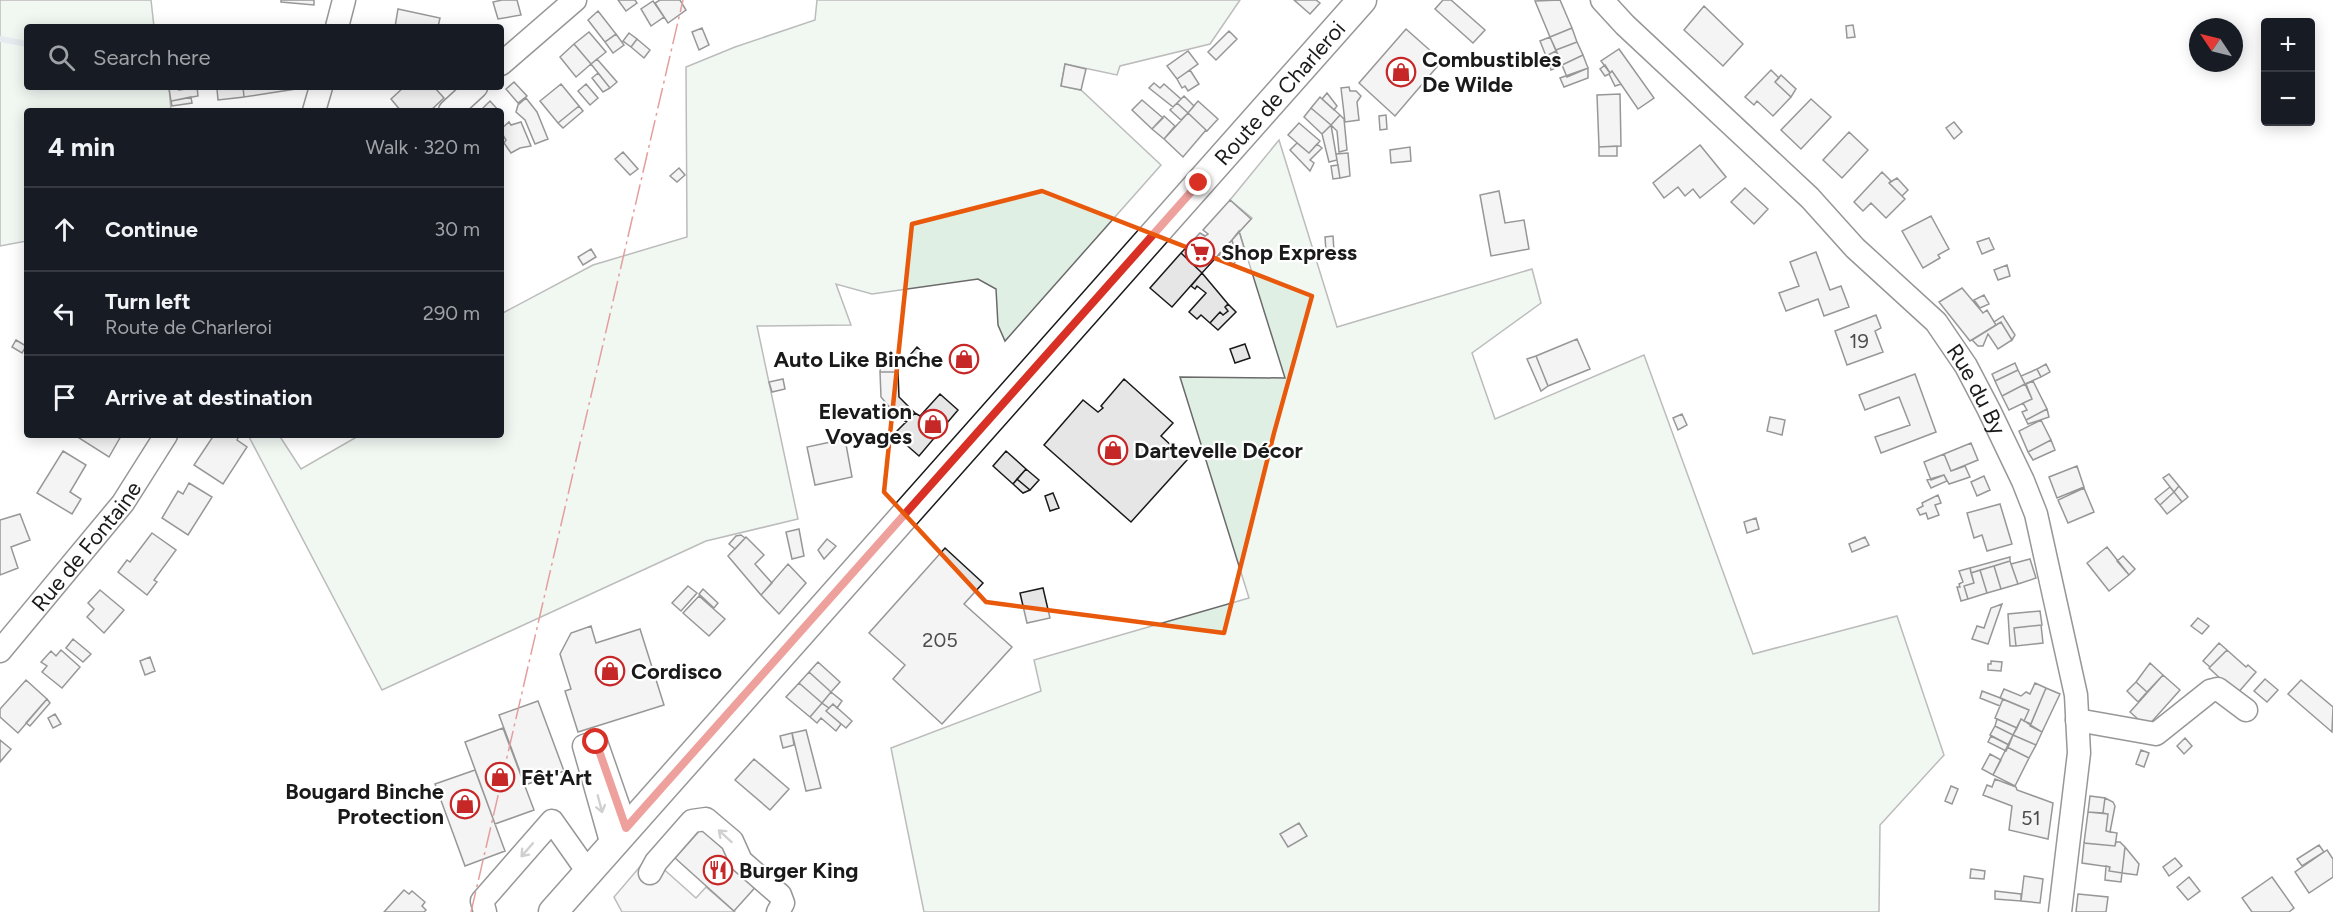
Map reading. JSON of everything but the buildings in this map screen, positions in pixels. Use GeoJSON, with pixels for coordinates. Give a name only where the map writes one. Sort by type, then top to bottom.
{"type":"FeatureCollection","features":[{"type":"Feature","properties":{"kind":"main road","name":"Route de Charleroi"},"geometry":{"type":"LineString","coordinates":[[553,912],[1362,0]]}},
{"type":"Feature","properties":{"kind":"street"},"geometry":{"type":"LineString","coordinates":[[338,24],[344,0]]}},
{"type":"Feature","properties":{"kind":"street"},"geometry":{"type":"LineString","coordinates":[[504,61],[575,0]]}},
{"type":"Feature","properties":{"kind":"street","name":"Rue du By"},"geometry":{"type":"LineString","coordinates":[[1602,0],[1625,25],[1810,198],[1855,248],[1936,322],[1966,366],[2018,471],[2036,514],[2076,695],[2079,753],[2060,912]]}},
{"type":"Feature","properties":{"kind":"street"},"geometry":{"type":"LineString","coordinates":[[315,108],[320,90]]}},
{"type":"Feature","properties":{"kind":"street"},"geometry":{"type":"LineString","coordinates":[[453,108],[473,90]]}},
{"type":"Feature","properties":{"kind":"street","name":"Rue de Fontaine"},"geometry":{"type":"LineString","coordinates":[[0,651],[123,503],[164,438]]}},
{"type":"Feature","properties":{"kind":"street"},"geometry":{"type":"LineString","coordinates":[[2078,720],[2156,734],[2210,691],[2218,689],[2246,710]]}},
{"type":"Feature","properties":{"kind":"street"},"geometry":{"type":"LineString","coordinates":[[650,873],[656,862],[692,821],[706,819],[732,841],[741,861],[780,896],[783,903],[778,912]]}},
{"type":"Feature","properties":{"kind":"street"},"geometry":{"type":"LineString","coordinates":[[484,912],[482,902],[552,821],[588,872]]}},
{"type":"Feature","properties":{"kind":"highlighted area"},"geometry":{"type":"Polygon","coordinates":[[[1042,191],[1312,296],[1274,433],[1224,633],[986,602],[884,492],[912,224],[1042,191]]]}},
{"type":"Feature","properties":{"kind":"green space"},"geometry":{"type":"Polygon","coordinates":[[[0,0],[151,0],[154,24],[24,24],[24,90],[169,90],[171,108],[24,108],[24,242],[0,246],[0,0]]]}},
{"type":"Feature","properties":{"kind":"green space"},"geometry":{"type":"Polygon","coordinates":[[[817,0],[1240,0],[1210,44],[1120,66],[1117,75],[1065,64],[1061,86],[1081,90],[1161,165],[1005,341],[998,325],[996,289],[978,279],[872,294],[836,284],[851,325],[757,326],[798,519],[706,541],[382,690],[250,438],[281,438],[301,469],[355,438],[504,438],[504,312],[593,265],[687,237],[686,67],[735,47],[815,20],[817,0]]]}},
{"type":"Feature","properties":{"kind":"green space"},"geometry":{"type":"Polygon","coordinates":[[[1279,140],[1337,327],[1532,269],[1541,303],[1472,353],[1495,419],[1644,355],[1753,654],[1897,616],[1944,755],[1880,825],[1879,912],[924,912],[891,748],[1041,691],[1034,660],[1249,598],[1180,377],[1285,378],[1239,231],[1252,218],[1230,200],[1279,140]]]}},
{"type":"Feature","properties":{"kind":"shaded area"},"geometry":{"type":"Polygon","coordinates":[[[649,856],[696,898],[706,887],[735,912],[622,912],[614,897],[649,856]]]}},
{"type":"Feature","properties":{"kind":"waterway"},"geometry":{"type":"LineString","coordinates":[[0,39],[24,43]]}},
{"type":"Feature","properties":{"kind":"power"},"geometry":{"type":"LineString","coordinates":[[471,912],[683,0]]}},
{"type":"Feature","properties":{"kind":"place","name":"Combustibles De Wilde"},"geometry":{"type":"Point","coordinates":[1401,72]}},
{"type":"Feature","properties":{"kind":"place","name":"Shop Express"},"geometry":{"type":"Point","coordinates":[1200,252]}},
{"type":"Feature","properties":{"kind":"place","name":"Auto Like Binche"},"geometry":{"type":"Point","coordinates":[964,359]}},
{"type":"Feature","properties":{"kind":"place","name":"Elevation Voyages"},"geometry":{"type":"Point","coordinates":[933,424]}},
{"type":"Feature","properties":{"kind":"place","name":"Dartevelle Décor"},"geometry":{"type":"Point","coordinates":[1113,450]}},
{"type":"Feature","properties":{"kind":"place","name":"Cordisco"},"geometry":{"type":"Point","coordinates":[610,671]}},
{"type":"Feature","properties":{"kind":"place","name":"Fêt'Art"},"geometry":{"type":"Point","coordinates":[500,777]}},
{"type":"Feature","properties":{"kind":"place","name":"Bougard Binche Protection"},"geometry":{"type":"Point","coordinates":[465,804]}},
{"type":"Feature","properties":{"kind":"place","name":"Burger King"},"geometry":{"type":"Point","coordinates":[718,870]}},
{"type":"Feature","properties":{"kind":"route"},"geometry":{"type":"LineString","coordinates":[[596,742],[626,828],[1014,394],[1199,183]]}}]}
